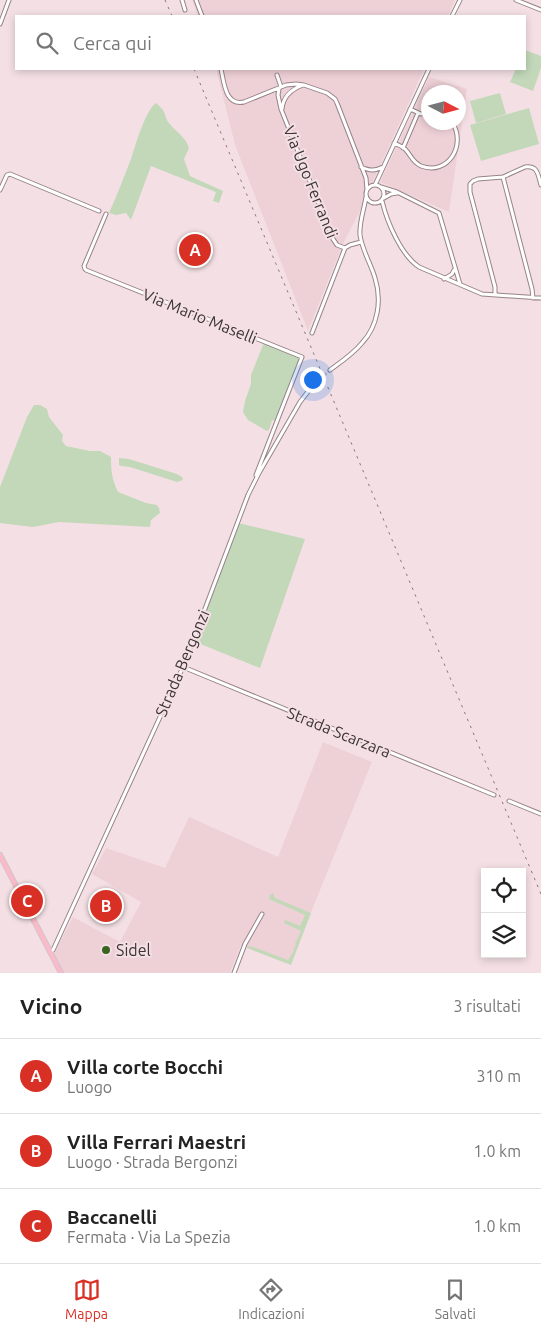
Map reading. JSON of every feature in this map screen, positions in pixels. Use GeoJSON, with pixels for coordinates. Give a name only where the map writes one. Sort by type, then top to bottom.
{"type":"FeatureCollection","features":[{"type":"Feature","properties":{"kind":"main road"},"geometry":{"type":"LineString","coordinates":[[0,855],[60,973]]}},
{"type":"Feature","properties":{"kind":"street"},"geometry":{"type":"LineString","coordinates":[[0,24],[9,0]]}},
{"type":"Feature","properties":{"kind":"street"},"geometry":{"type":"LineString","coordinates":[[182,0],[185,10]]}},
{"type":"Feature","properties":{"kind":"street"},"geometry":{"type":"LineString","coordinates":[[196,0],[202,15]]}},
{"type":"Feature","properties":{"kind":"street"},"geometry":{"type":"LineString","coordinates":[[452,15],[460,0]]}},
{"type":"Feature","properties":{"kind":"street"},"geometry":{"type":"LineString","coordinates":[[516,0],[541,10]]}},
{"type":"Feature","properties":{"kind":"street"},"geometry":{"type":"LineString","coordinates":[[221,70],[228,96],[232,101],[240,103],[291,84],[304,85],[327,93],[335,99],[366,178],[367,190],[360,224],[361,242],[376,280],[379,296],[377,312],[370,333],[362,344],[330,370]]}},
{"type":"Feature","properties":{"kind":"street"},"geometry":{"type":"LineString","coordinates":[[367,190],[374,185],[378,178],[429,70]]}},
{"type":"Feature","properties":{"kind":"street"},"geometry":{"type":"LineString","coordinates":[[277,75],[280,88],[284,94],[282,112]]}},
{"type":"Feature","properties":{"kind":"street"},"geometry":{"type":"LineString","coordinates":[[284,100],[291,92],[304,85]]}},
{"type":"Feature","properties":{"kind":"street","name":"Via Ugo Ferrandi"},"geometry":{"type":"LineString","coordinates":[[280,88],[279,98],[282,112],[335,242],[345,248]]}},
{"type":"Feature","properties":{"kind":"street"},"geometry":{"type":"LineString","coordinates":[[267,93],[274,94],[279,98]]}},
{"type":"Feature","properties":{"kind":"street"},"geometry":{"type":"LineString","coordinates":[[403,148],[418,113],[410,109]]}},
{"type":"Feature","properties":{"kind":"street"},"geometry":{"type":"LineString","coordinates":[[394,143],[403,148],[418,165],[429,167],[443,165],[453,155],[457,145],[456,130]]}},
{"type":"Feature","properties":{"kind":"street"},"geometry":{"type":"LineString","coordinates":[[361,167],[372,171],[383,166]]}},
{"type":"Feature","properties":{"kind":"street"},"geometry":{"type":"LineString","coordinates":[[495,295],[469,189],[475,180],[503,177],[526,166],[537,171],[541,185]]}},
{"type":"Feature","properties":{"kind":"street"},"geometry":{"type":"LineString","coordinates":[[0,190],[6,175],[10,174],[100,211]]}},
{"type":"Feature","properties":{"kind":"street"},"geometry":{"type":"LineString","coordinates":[[503,177],[533,298]]}},
{"type":"Feature","properties":{"kind":"street"},"geometry":{"type":"LineString","coordinates":[[366,178],[374,185],[397,192],[439,213],[460,285]]}},
{"type":"Feature","properties":{"kind":"street"},"geometry":{"type":"LineString","coordinates":[[378,178],[384,194],[384,209],[403,249],[414,263],[426,271],[482,294],[541,298]]}},
{"type":"Feature","properties":{"kind":"street"},"geometry":{"type":"LineString","coordinates":[[364,209],[397,192]]}},
{"type":"Feature","properties":{"kind":"street"},"geometry":{"type":"LineString","coordinates":[[366,197],[384,209]]}},
{"type":"Feature","properties":{"kind":"street","name":"Via Mario Maselli"},"geometry":{"type":"LineString","coordinates":[[106,214],[84,266],[86,270],[302,357],[252,487]]}},
{"type":"Feature","properties":{"kind":"street"},"geometry":{"type":"LineString","coordinates":[[312,333],[345,248],[351,244],[361,242]]}},
{"type":"Feature","properties":{"kind":"street"},"geometry":{"type":"LineString","coordinates":[[444,279],[452,274],[454,267]]}},
{"type":"Feature","properties":{"kind":"street","name":"Strada Bergonzi"},"geometry":{"type":"LineString","coordinates":[[50,952],[53,950],[183,667],[252,487],[305,395],[321,378]]}},
{"type":"Feature","properties":{"kind":"street"},"geometry":{"type":"LineString","coordinates":[[276,426],[277,430],[282,432]]}},
{"type":"Feature","properties":{"kind":"street","name":"Strada Scarzara"},"geometry":{"type":"LineString","coordinates":[[183,667],[494,795]]}},
{"type":"Feature","properties":{"kind":"street"},"geometry":{"type":"LineString","coordinates":[[509,801],[541,814]]}},
{"type":"Feature","properties":{"kind":"street"},"geometry":{"type":"LineString","coordinates":[[234,973],[245,944],[262,914]]}},
{"type":"Feature","properties":{"kind":"shaded area"},"geometry":{"type":"Polygon","coordinates":[[[192,0],[455,0],[448,15],[198,15],[192,0]]]}},
{"type":"Feature","properties":{"kind":"shaded area"},"geometry":{"type":"Polygon","coordinates":[[[216,70],[424,70],[343,244],[308,331],[235,145],[216,70]]]}},
{"type":"Feature","properties":{"kind":"shaded area"},"geometry":{"type":"Polygon","coordinates":[[[429,77],[454,85],[425,85],[429,77]]]}},
{"type":"Feature","properties":{"kind":"shaded area"},"geometry":{"type":"Polygon","coordinates":[[[421,94],[421,130],[461,130],[449,212],[380,182],[421,94]]]}},
{"type":"Feature","properties":{"kind":"shaded area"},"geometry":{"type":"Polygon","coordinates":[[[323,742],[372,762],[290,964],[241,945],[230,973],[64,973],[54,953],[73,917],[120,942],[141,902],[92,874],[106,848],[165,868],[189,817],[278,857],[323,742]]]}},
{"type":"Feature","properties":{"kind":"green space"},"geometry":{"type":"Polygon","coordinates":[[[526,50],[541,56],[541,68],[533,91],[510,82],[516,70],[526,70],[526,50]]]}},
{"type":"Feature","properties":{"kind":"green space"},"geometry":{"type":"Polygon","coordinates":[[[500,93],[506,114],[476,123],[470,101],[500,93]]]}},
{"type":"Feature","properties":{"kind":"green space"},"geometry":{"type":"Polygon","coordinates":[[[156,103],[163,111],[168,122],[188,144],[189,148],[184,159],[190,176],[223,191],[219,203],[213,201],[216,192],[151,166],[131,220],[126,213],[116,215],[109,213],[145,120],[156,103]]]}},
{"type":"Feature","properties":{"kind":"green space"},"geometry":{"type":"Polygon","coordinates":[[[529,108],[539,144],[481,161],[470,125],[529,108]]]}},
{"type":"Feature","properties":{"kind":"green space"},"geometry":{"type":"Polygon","coordinates":[[[265,343],[301,357],[275,421],[272,420],[267,431],[248,420],[243,412],[251,384],[251,375],[265,343]]]}},
{"type":"Feature","properties":{"kind":"green space"},"geometry":{"type":"Polygon","coordinates":[[[34,405],[40,405],[47,409],[49,417],[63,435],[62,441],[66,446],[100,451],[111,457],[112,475],[118,492],[146,503],[157,505],[160,513],[151,520],[150,527],[59,522],[33,527],[0,523],[0,487],[27,417],[34,405]]]}},
{"type":"Feature","properties":{"kind":"green space"},"geometry":{"type":"Polygon","coordinates":[[[119,458],[129,459],[177,474],[183,480],[177,482],[130,467],[121,466],[119,465],[119,458]]]}},
{"type":"Feature","properties":{"kind":"green space"},"geometry":{"type":"Polygon","coordinates":[[[238,523],[305,539],[260,668],[193,641],[238,523]]]}},
{"type":"Feature","properties":{"kind":"green space"},"geometry":{"type":"Polygon","coordinates":[[[273,893],[275,898],[311,913],[291,965],[247,948],[248,946],[253,947],[288,960],[294,951],[301,931],[284,923],[285,920],[300,926],[305,915],[269,899],[273,893]]]}},
{"type":"Feature","properties":{"kind":"tunnel"},"geometry":{"type":"LineString","coordinates":[[321,378],[330,370]]}},
{"type":"Feature","properties":{"kind":"railway"},"geometry":{"type":"LineString","coordinates":[[165,0],[172,15]]}},
{"type":"Feature","properties":{"kind":"railway"},"geometry":{"type":"LineString","coordinates":[[194,70],[541,894]]}},
{"type":"Feature","properties":{"kind":"place","name":"Villa corte Bocchi"},"geometry":{"type":"Point","coordinates":[195,250]}},
{"type":"Feature","properties":{"kind":"place","name":"Baccanelli"},"geometry":{"type":"Point","coordinates":[27,901]}},
{"type":"Feature","properties":{"kind":"place","name":"Villa Ferrari Maestri"},"geometry":{"type":"Point","coordinates":[106,906]}},
{"type":"Feature","properties":{"kind":"place","name":"Sidel"},"geometry":{"type":"Point","coordinates":[106,950]}}]}
